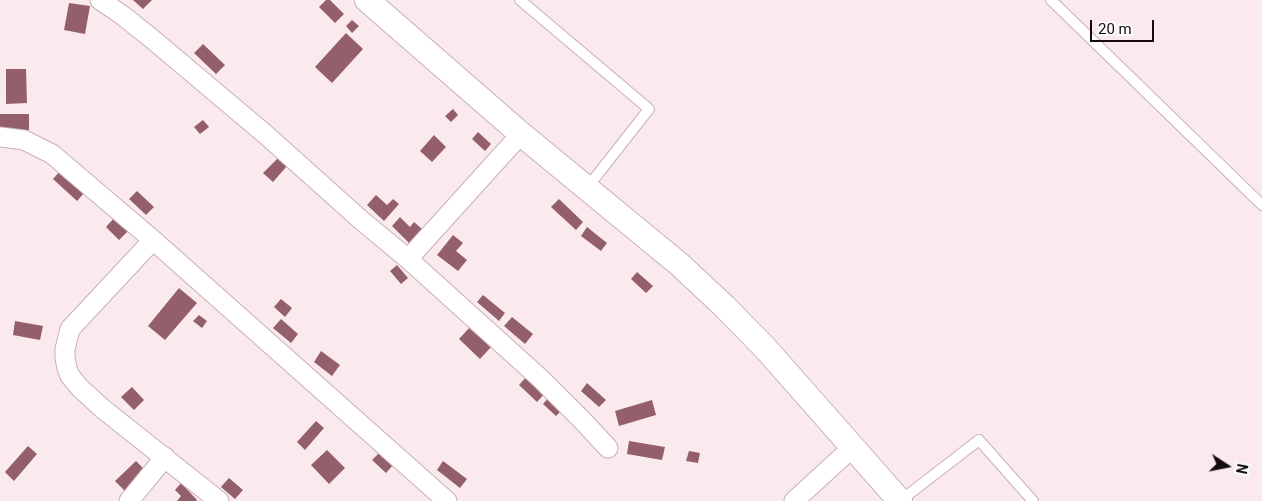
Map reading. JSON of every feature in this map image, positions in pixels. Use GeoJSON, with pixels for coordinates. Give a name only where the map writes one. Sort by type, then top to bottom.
{"type":"FeatureCollection","features":[{"type":"Feature","properties":{"kind":"street"},"geometry":{"type":"LineString","coordinates":[[100,0],[151,38],[265,134],[408,260],[541,379],[608,448]]}},
{"type":"Feature","properties":{"kind":"street"},"geometry":{"type":"LineString","coordinates":[[367,0],[521,134],[679,264],[725,307],[766,350],[900,501]]}},
{"type":"Feature","properties":{"kind":"street"},"geometry":{"type":"LineString","coordinates":[[408,260],[521,134]]}},
{"type":"Feature","properties":{"kind":"street"},"geometry":{"type":"LineString","coordinates":[[0,138],[24,140],[52,154],[447,501]]}},
{"type":"Feature","properties":{"kind":"street"},"geometry":{"type":"LineString","coordinates":[[152,240],[70,328],[65,358],[70,376],[80,388],[103,409],[219,501]]}},
{"type":"Feature","properties":{"kind":"street"},"geometry":{"type":"LineString","coordinates":[[794,501],[852,447]]}},
{"type":"Feature","properties":{"kind":"street"},"geometry":{"type":"LineString","coordinates":[[129,501],[165,458]]}},
{"type":"Feature","properties":{"kind":"lane"},"geometry":{"type":"LineString","coordinates":[[520,0],[649,109],[587,188]]}},
{"type":"Feature","properties":{"kind":"lane"},"geometry":{"type":"LineString","coordinates":[[1051,0],[1262,205]]}},
{"type":"Feature","properties":{"kind":"lane"},"geometry":{"type":"LineString","coordinates":[[900,501],[979,440],[1033,501]]}},
{"type":"Feature","properties":{"kind":"building"},"geometry":{"type":"Polygon","coordinates":[[[133,0],[152,0],[143,9],[133,0]]]}},
{"type":"Feature","properties":{"kind":"building"},"geometry":{"type":"Polygon","coordinates":[[[326,0],[330,0],[344,14],[335,23],[319,7],[326,0]]]}},
{"type":"Feature","properties":{"kind":"building"},"geometry":{"type":"Polygon","coordinates":[[[69,3],[90,6],[85,34],[64,30],[69,3]]]}},
{"type":"Feature","properties":{"kind":"building"},"geometry":{"type":"Polygon","coordinates":[[[352,20],[359,26],[352,33],[346,26],[352,20]]]}},
{"type":"Feature","properties":{"kind":"building"},"geometry":{"type":"Polygon","coordinates":[[[346,33],[363,49],[332,83],[315,67],[346,33]]]}},
{"type":"Feature","properties":{"kind":"building"},"geometry":{"type":"Polygon","coordinates":[[[203,44],[225,65],[216,74],[194,53],[203,44]]]}},
{"type":"Feature","properties":{"kind":"building"},"geometry":{"type":"Polygon","coordinates":[[[6,69],[26,69],[27,103],[6,104],[6,69]]]}},
{"type":"Feature","properties":{"kind":"building"},"geometry":{"type":"Polygon","coordinates":[[[453,109],[458,115],[451,122],[445,116],[453,109]]]}},
{"type":"Feature","properties":{"kind":"building"},"geometry":{"type":"Polygon","coordinates":[[[0,114],[29,114],[29,130],[0,130],[0,114]]]}},
{"type":"Feature","properties":{"kind":"building"},"geometry":{"type":"Polygon","coordinates":[[[203,120],[209,127],[200,134],[194,127],[203,120]]]}},
{"type":"Feature","properties":{"kind":"building"},"geometry":{"type":"Polygon","coordinates":[[[478,132],[491,144],[485,151],[472,139],[478,132]]]}},
{"type":"Feature","properties":{"kind":"building"},"geometry":{"type":"Polygon","coordinates":[[[434,135],[446,147],[432,162],[420,151],[434,135]]]}},
{"type":"Feature","properties":{"kind":"building"},"geometry":{"type":"Polygon","coordinates":[[[278,158],[287,166],[273,182],[263,173],[278,158]]]}},
{"type":"Feature","properties":{"kind":"building"},"geometry":{"type":"Polygon","coordinates":[[[61,170],[85,192],[77,201],[53,179],[61,170]]]}},
{"type":"Feature","properties":{"kind":"building"},"geometry":{"type":"Polygon","coordinates":[[[137,191],[154,207],[146,215],[129,199],[137,191]]]}},
{"type":"Feature","properties":{"kind":"building"},"geometry":{"type":"Polygon","coordinates":[[[376,195],[387,205],[393,199],[399,204],[384,221],[367,205],[376,195]]]}},
{"type":"Feature","properties":{"kind":"building"},"geometry":{"type":"Polygon","coordinates":[[[559,199],[583,222],[576,230],[551,207],[559,199]]]}},
{"type":"Feature","properties":{"kind":"building"},"geometry":{"type":"Polygon","coordinates":[[[400,217],[410,227],[414,222],[422,229],[409,243],[392,226],[400,217]]]}},
{"type":"Feature","properties":{"kind":"building"},"geometry":{"type":"Polygon","coordinates":[[[114,218],[128,231],[119,240],[106,227],[114,218]]]}},
{"type":"Feature","properties":{"kind":"building"},"geometry":{"type":"Polygon","coordinates":[[[587,227],[607,243],[601,251],[581,236],[587,227]]]}},
{"type":"Feature","properties":{"kind":"building"},"geometry":{"type":"Polygon","coordinates":[[[453,235],[463,243],[456,251],[467,260],[458,271],[437,255],[453,235]]]}},
{"type":"Feature","properties":{"kind":"building"},"geometry":{"type":"Polygon","coordinates":[[[397,265],[408,278],[401,284],[390,271],[397,265]]]}},
{"type":"Feature","properties":{"kind":"building"},"geometry":{"type":"Polygon","coordinates":[[[637,272],[653,286],[646,293],[631,279],[637,272]]]}},
{"type":"Feature","properties":{"kind":"building"},"geometry":{"type":"Polygon","coordinates":[[[179,288],[197,303],[165,340],[148,326],[179,288]]]}},
{"type":"Feature","properties":{"kind":"building"},"geometry":{"type":"Polygon","coordinates":[[[483,295],[505,313],[499,321],[477,302],[483,295]]]}},
{"type":"Feature","properties":{"kind":"building"},"geometry":{"type":"Polygon","coordinates":[[[281,299],[292,308],[285,317],[274,307],[281,299]]]}},
{"type":"Feature","properties":{"kind":"building"},"geometry":{"type":"Polygon","coordinates":[[[199,315],[207,321],[202,328],[193,321],[199,315]]]}},
{"type":"Feature","properties":{"kind":"building"},"geometry":{"type":"Polygon","coordinates":[[[512,317],[533,334],[525,344],[504,326],[512,317]]]}},
{"type":"Feature","properties":{"kind":"building"},"geometry":{"type":"Polygon","coordinates":[[[281,319],[298,334],[291,343],[273,328],[281,319]]]}},
{"type":"Feature","properties":{"kind":"building"},"geometry":{"type":"Polygon","coordinates":[[[15,321],[43,326],[40,340],[13,335],[15,321]]]}},
{"type":"Feature","properties":{"kind":"building"},"geometry":{"type":"Polygon","coordinates":[[[470,327],[491,347],[480,359],[459,339],[470,327]]]}},
{"type":"Feature","properties":{"kind":"building"},"geometry":{"type":"Polygon","coordinates":[[[321,351],[340,365],[332,376],[314,362],[321,351]]]}},
{"type":"Feature","properties":{"kind":"building"},"geometry":{"type":"Polygon","coordinates":[[[528,375],[546,392],[537,402],[519,385],[528,375]]]}},
{"type":"Feature","properties":{"kind":"building"},"geometry":{"type":"Polygon","coordinates":[[[587,383],[606,400],[599,407],[581,391],[587,383]]]}},
{"type":"Feature","properties":{"kind":"building"},"geometry":{"type":"Polygon","coordinates":[[[132,387],[144,400],[134,410],[121,397],[132,387]]]}},
{"type":"Feature","properties":{"kind":"building"},"geometry":{"type":"Polygon","coordinates":[[[550,396],[564,408],[556,416],[543,404],[550,396]]]}},
{"type":"Feature","properties":{"kind":"building"},"geometry":{"type":"Polygon","coordinates":[[[652,400],[656,415],[619,426],[615,411],[652,400]]]}},
{"type":"Feature","properties":{"kind":"building"},"geometry":{"type":"Polygon","coordinates":[[[316,421],[324,428],[305,450],[297,442],[316,421]]]}},
{"type":"Feature","properties":{"kind":"building"},"geometry":{"type":"Polygon","coordinates":[[[629,441],[665,447],[662,460],[627,454],[629,441]]]}},
{"type":"Feature","properties":{"kind":"building"},"geometry":{"type":"Polygon","coordinates":[[[28,446],[37,454],[14,481],[5,472],[28,446]]]}},
{"type":"Feature","properties":{"kind":"building"},"geometry":{"type":"Polygon","coordinates":[[[327,450],[345,468],[329,484],[311,465],[327,450]]]}},
{"type":"Feature","properties":{"kind":"building"},"geometry":{"type":"Polygon","coordinates":[[[689,451],[700,453],[698,463],[686,461],[689,451]]]}},
{"type":"Feature","properties":{"kind":"building"},"geometry":{"type":"Polygon","coordinates":[[[379,453],[393,465],[386,473],[372,460],[379,453]]]}},
{"type":"Feature","properties":{"kind":"building"},"geometry":{"type":"Polygon","coordinates":[[[136,461],[145,470],[125,491],[115,481],[136,461]]]}},
{"type":"Feature","properties":{"kind":"building"},"geometry":{"type":"Polygon","coordinates":[[[443,461],[467,479],[460,488],[437,470],[443,461]]]}},
{"type":"Feature","properties":{"kind":"building"},"geometry":{"type":"Polygon","coordinates":[[[229,478],[243,490],[235,499],[221,487],[229,478]]]}},
{"type":"Feature","properties":{"kind":"building"},"geometry":{"type":"Polygon","coordinates":[[[181,483],[196,501],[177,501],[181,496],[175,490],[181,483]]]}}]}
